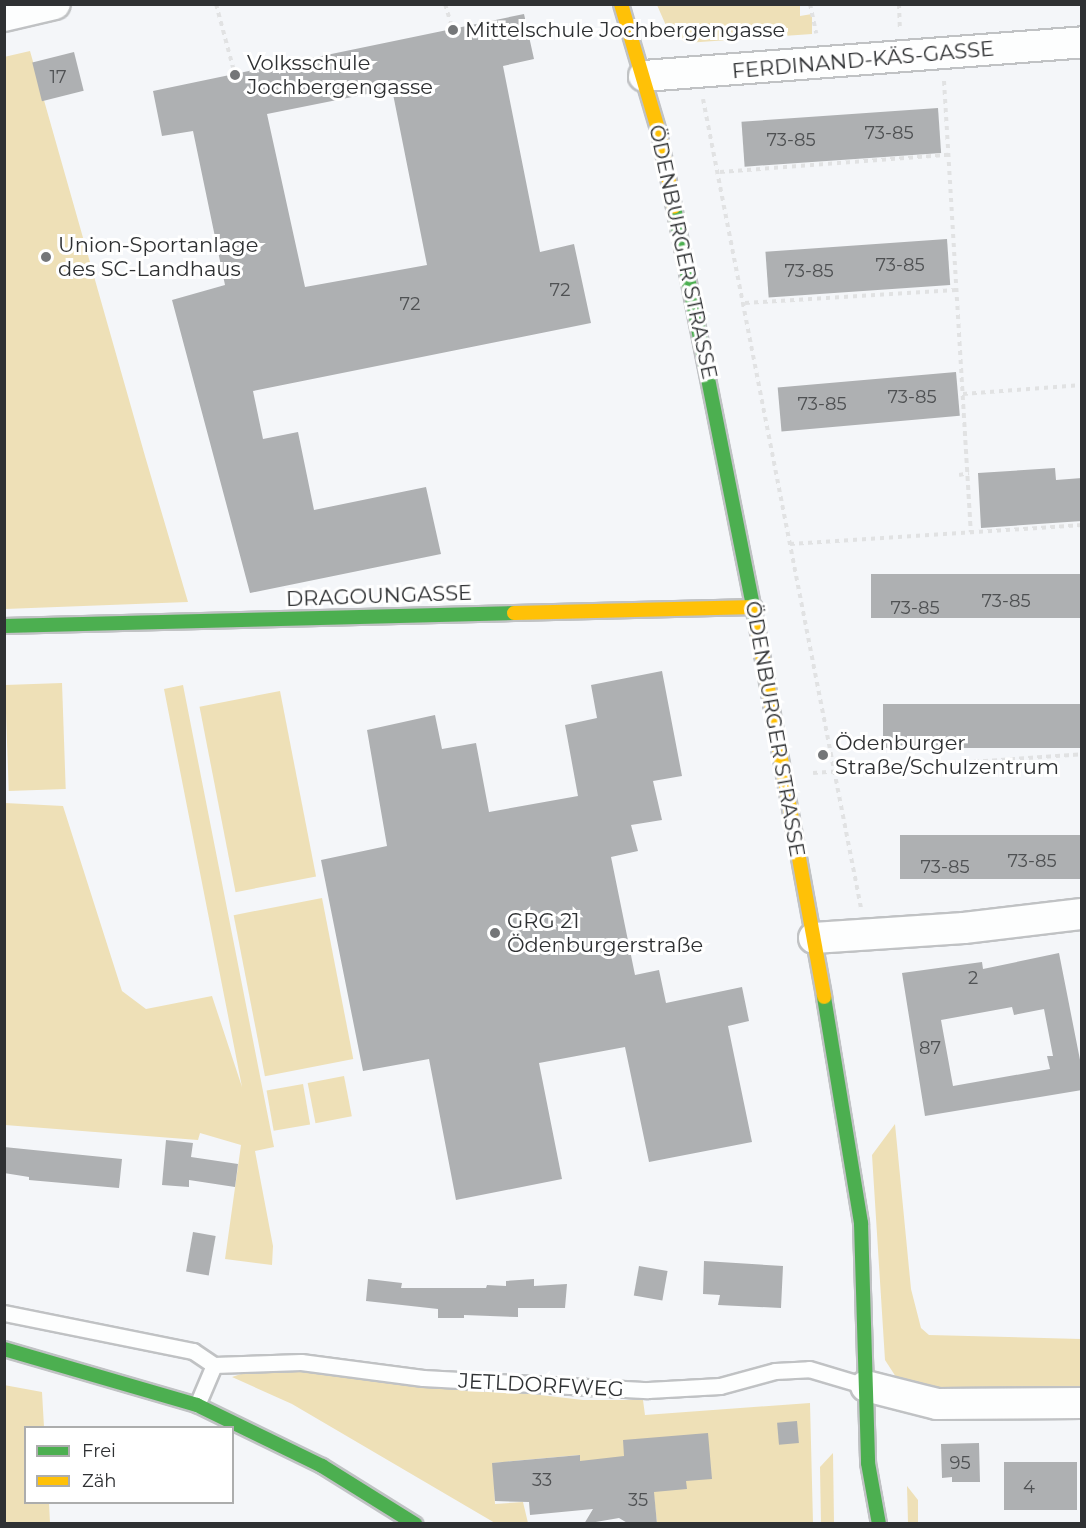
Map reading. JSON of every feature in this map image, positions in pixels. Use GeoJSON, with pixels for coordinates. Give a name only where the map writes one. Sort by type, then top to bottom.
{"type":"FeatureCollection","features":[{"type":"Feature","properties":{"kind":"street"},"geometry":{"type":"LineString","coordinates":[[4,16],[56,4]]}},
{"type":"Feature","properties":{"kind":"street","name":"ÖDENBURGER STRASSE"},"geometry":{"type":"LineString","coordinates":[[621,4],[644,76],[669,178],[755,607],[782,776],[814,938],[861,1223],[868,1463],[862,1524]]}},
{"type":"Feature","properties":{"kind":"street","name":"FERDINAND-KÄS-GASSE"},"geometry":{"type":"LineString","coordinates":[[644,76],[1082,42]]}},
{"type":"Feature","properties":{"kind":"street","name":"DRAGOUNGASSE"},"geometry":{"type":"LineString","coordinates":[[4,626],[755,607]]}},
{"type":"Feature","properties":{"kind":"street"},"geometry":{"type":"LineString","coordinates":[[814,938],[1082,914]]}},
{"type":"Feature","properties":{"kind":"street"},"geometry":{"type":"LineString","coordinates":[[4,1349],[197,1405],[322,1466],[415,1524]]}},
{"type":"Feature","properties":{"kind":"street"},"geometry":{"type":"LineString","coordinates":[[866,1386],[937,1404],[1082,1403]]}},
{"type":"Feature","properties":{"kind":"street","name":"ÖDENBURGER STRASSE"},"geometry":{"type":"LineString","coordinates":[[868,1463],[879,1524]]}},
{"type":"Feature","properties":{"kind":"lane"},"geometry":{"type":"LineString","coordinates":[[4,1313],[193,1351],[214,1365],[197,1405]]}},
{"type":"Feature","properties":{"kind":"lane","name":"JETLDORFWEG"},"geometry":{"type":"LineString","coordinates":[[214,1365],[301,1362],[423,1378],[648,1390],[720,1386],[775,1371],[809,1369],[866,1386]]}},
{"type":"Feature","properties":{"kind":"path"},"geometry":{"type":"LineString","coordinates":[[216,4],[236,75]]}},
{"type":"Feature","properties":{"kind":"path"},"geometry":{"type":"LineString","coordinates":[[445,4],[453,30]]}},
{"type":"Feature","properties":{"kind":"path"},"geometry":{"type":"LineString","coordinates":[[942,54],[971,532]]}},
{"type":"Feature","properties":{"kind":"path"},"geometry":{"type":"LineString","coordinates":[[697,73],[720,172],[866,935]]}},
{"type":"Feature","properties":{"kind":"path"},"geometry":{"type":"LineString","coordinates":[[720,172],[948,155]]}},
{"type":"Feature","properties":{"kind":"path"},"geometry":{"type":"LineString","coordinates":[[744,303],[956,290]]}},
{"type":"Feature","properties":{"kind":"path"},"geometry":{"type":"LineString","coordinates":[[963,394],[1082,385]]}},
{"type":"Feature","properties":{"kind":"path"},"geometry":{"type":"LineString","coordinates":[[959,475],[969,473]]}},
{"type":"Feature","properties":{"kind":"path"},"geometry":{"type":"LineString","coordinates":[[790,544],[1082,525]]}},
{"type":"Feature","properties":{"kind":"path"},"geometry":{"type":"LineString","coordinates":[[782,776],[1082,754]]}},
{"type":"Feature","properties":{"kind":"shaded area"},"geometry":{"type":"Polygon","coordinates":[[[657,5],[800,5],[800,16],[812,14],[812,34],[686,43],[668,30],[657,5]]]}},
{"type":"Feature","properties":{"kind":"shaded area","name":"Union-Sportanlage des SC-Landhaus"},"geometry":{"type":"Polygon","coordinates":[[[30,51],[188,602],[5,609],[4,57],[30,51]]]}},
{"type":"Feature","properties":{"kind":"shaded area"},"geometry":{"type":"Polygon","coordinates":[[[62,683],[66,789],[9,791],[5,685],[62,683]]]}},
{"type":"Feature","properties":{"kind":"shaded area"},"geometry":{"type":"Polygon","coordinates":[[[183,685],[274,1147],[255,1151],[273,1246],[272,1265],[225,1259],[241,1145],[200,1133],[198,1140],[5,1125],[5,803],[63,806],[122,991],[146,1009],[212,996],[242,1087],[164,689],[183,685]]]}},
{"type":"Feature","properties":{"kind":"shaded area"},"geometry":{"type":"Polygon","coordinates":[[[280,691],[316,877],[236,892],[200,707],[280,691]]]}},
{"type":"Feature","properties":{"kind":"shaded area"},"geometry":{"type":"Polygon","coordinates":[[[322,898],[353,1059],[265,1076],[234,915],[322,898]]]}},
{"type":"Feature","properties":{"kind":"shaded area"},"geometry":{"type":"Polygon","coordinates":[[[344,1076],[352,1116],[316,1123],[308,1083],[344,1076]]]}},
{"type":"Feature","properties":{"kind":"shaded area"},"geometry":{"type":"Polygon","coordinates":[[[303,1084],[310,1124],[274,1131],[267,1090],[303,1084]]]}},
{"type":"Feature","properties":{"kind":"shaded area"},"geometry":{"type":"Polygon","coordinates":[[[895,1124],[911,1289],[921,1328],[929,1335],[1081,1339],[1081,1395],[953,1396],[896,1377],[885,1360],[872,1155],[895,1124]]]}},
{"type":"Feature","properties":{"kind":"shaded area"},"geometry":{"type":"Polygon","coordinates":[[[298,1367],[583,1400],[643,1400],[645,1415],[810,1403],[813,1523],[657,1523],[651,1470],[580,1461],[579,1455],[493,1463],[495,1504],[523,1502],[528,1523],[495,1523],[292,1404],[232,1377],[250,1371],[298,1367]]]}},
{"type":"Feature","properties":{"kind":"shaded area"},"geometry":{"type":"Polygon","coordinates":[[[4,1385],[42,1392],[44,1426],[24,1426],[24,1504],[49,1504],[50,1523],[5,1523],[4,1385]]]}},
{"type":"Feature","properties":{"kind":"shaded area"},"geometry":{"type":"Polygon","coordinates":[[[833,1453],[834,1523],[821,1523],[820,1467],[833,1453]]]}},
{"type":"Feature","properties":{"kind":"shaded area"},"geometry":{"type":"Polygon","coordinates":[[[907,1486],[918,1500],[918,1523],[908,1523],[907,1486]]]}},
{"type":"Feature","properties":{"kind":"building"},"geometry":{"type":"Polygon","coordinates":[[[524,14],[534,59],[503,66],[540,252],[574,244],[591,323],[253,391],[263,439],[298,432],[314,510],[426,487],[441,554],[250,593],[172,300],[225,285],[193,131],[162,136],[153,91],[524,14]],[[392,89],[267,114],[305,287],[427,265],[392,89]]]}},
{"type":"Feature","properties":{"kind":"building"},"geometry":{"type":"Polygon","coordinates":[[[74,52],[84,91],[42,101],[32,62],[74,52]]]}},
{"type":"Feature","properties":{"kind":"building"},"geometry":{"type":"Polygon","coordinates":[[[938,108],[941,153],[745,167],[741,122],[938,108]]]}},
{"type":"Feature","properties":{"kind":"building"},"geometry":{"type":"Polygon","coordinates":[[[947,239],[950,285],[769,298],[765,252],[947,239]]]}},
{"type":"Feature","properties":{"kind":"building"},"geometry":{"type":"Polygon","coordinates":[[[956,372],[960,416],[782,431],[778,388],[956,372]]]}},
{"type":"Feature","properties":{"kind":"building"},"geometry":{"type":"Polygon","coordinates":[[[1055,468],[1056,480],[1082,478],[1082,521],[981,528],[978,473],[1055,468]]]}},
{"type":"Feature","properties":{"kind":"building"},"geometry":{"type":"Polygon","coordinates":[[[871,574],[1082,574],[1082,618],[871,618],[871,574]]]}},
{"type":"Feature","properties":{"kind":"building"},"geometry":{"type":"Polygon","coordinates":[[[662,671],[682,776],[653,781],[662,820],[631,825],[638,851],[611,857],[635,975],[659,970],[666,1003],[742,987],[749,1021],[728,1026],[752,1142],[649,1162],[625,1047],[539,1063],[562,1179],[456,1200],[429,1059],[363,1071],[321,860],[387,846],[367,730],[435,715],[442,749],[476,743],[489,812],[578,796],[565,725],[597,718],[591,685],[662,671]]]}},
{"type":"Feature","properties":{"kind":"building"},"geometry":{"type":"Polygon","coordinates":[[[883,704],[1082,704],[1082,748],[883,748],[883,704]]]}},
{"type":"Feature","properties":{"kind":"building"},"geometry":{"type":"Polygon","coordinates":[[[900,835],[1082,835],[1082,879],[900,879],[900,835]]]}},
{"type":"Feature","properties":{"kind":"building"},"geometry":{"type":"Polygon","coordinates":[[[1059,953],[1082,1070],[1082,1090],[925,1116],[902,973],[982,962],[983,969],[1059,953]],[[1012,1007],[941,1020],[953,1086],[1050,1069],[1047,1056],[1053,1056],[1044,1009],[1014,1015],[1012,1007]]]}},
{"type":"Feature","properties":{"kind":"building"},"geometry":{"type":"Polygon","coordinates":[[[166,1140],[193,1143],[191,1157],[238,1164],[235,1187],[189,1180],[189,1187],[162,1185],[166,1140]]]}},
{"type":"Feature","properties":{"kind":"building"},"geometry":{"type":"Polygon","coordinates":[[[4,1147],[122,1159],[119,1188],[29,1180],[29,1177],[4,1173],[4,1147]]]}},
{"type":"Feature","properties":{"kind":"building"},"geometry":{"type":"Polygon","coordinates":[[[193,1232],[216,1236],[209,1275],[186,1271],[193,1232]]]}},
{"type":"Feature","properties":{"kind":"building"},"geometry":{"type":"Polygon","coordinates":[[[704,1261],[783,1266],[781,1308],[718,1305],[720,1295],[703,1294],[704,1261]]]}},
{"type":"Feature","properties":{"kind":"building"},"geometry":{"type":"Polygon","coordinates":[[[639,1266],[668,1271],[662,1301],[634,1296],[639,1266]]]}},
{"type":"Feature","properties":{"kind":"building"},"geometry":{"type":"Polygon","coordinates":[[[368,1279],[402,1283],[401,1288],[486,1288],[487,1285],[506,1286],[506,1281],[534,1279],[534,1286],[567,1284],[565,1308],[518,1308],[518,1317],[464,1315],[464,1318],[438,1318],[438,1309],[366,1301],[368,1279]]]}},
{"type":"Feature","properties":{"kind":"building"},"geometry":{"type":"Polygon","coordinates":[[[797,1421],[799,1443],[779,1445],[777,1423],[797,1421]]]}},
{"type":"Feature","properties":{"kind":"building"},"geometry":{"type":"Polygon","coordinates":[[[708,1433],[712,1479],[686,1481],[687,1489],[654,1492],[657,1524],[629,1524],[619,1518],[584,1524],[593,1509],[530,1515],[529,1502],[495,1501],[492,1463],[580,1455],[580,1461],[624,1456],[623,1440],[708,1433]]]}},
{"type":"Feature","properties":{"kind":"building"},"geometry":{"type":"Polygon","coordinates":[[[979,1443],[980,1482],[952,1482],[952,1477],[942,1478],[941,1444],[979,1443]]]}},
{"type":"Feature","properties":{"kind":"building"},"geometry":{"type":"Polygon","coordinates":[[[1004,1462],[1077,1462],[1077,1510],[1004,1510],[1004,1462]]]}},
{"type":"Feature","properties":{"kind":"traffic: fast"},"geometry":{"type":"LineString","coordinates":[[674,207],[757,627]]}},
{"type":"Feature","properties":{"kind":"traffic: fast"},"geometry":{"type":"LineString","coordinates":[[4,626],[514,613]]}},
{"type":"Feature","properties":{"kind":"traffic: fast"},"geometry":{"type":"LineString","coordinates":[[824,997],[861,1223],[868,1463],[879,1524]]}},
{"type":"Feature","properties":{"kind":"traffic: fast"},"geometry":{"type":"LineString","coordinates":[[4,1349],[197,1405],[322,1466],[415,1524]]}},
{"type":"Feature","properties":{"kind":"traffic: slow"},"geometry":{"type":"LineString","coordinates":[[621,4],[659,132],[674,207]]}},
{"type":"Feature","properties":{"kind":"traffic: slow"},"geometry":{"type":"LineString","coordinates":[[514,613],[755,607]]}},
{"type":"Feature","properties":{"kind":"traffic: slow"},"geometry":{"type":"LineString","coordinates":[[757,627],[824,997]]}},
{"type":"Feature","properties":{"kind":"place","name":"Mittelschule Jochbergengasse"},"geometry":{"type":"Point","coordinates":[453,30]}},
{"type":"Feature","properties":{"kind":"place","name":"Volksschule Jochbergengasse"},"geometry":{"type":"Point","coordinates":[235,75]}},
{"type":"Feature","properties":{"kind":"place","name":"Union-Sportanlage des SC-Landhaus"},"geometry":{"type":"Point","coordinates":[46,257]}},
{"type":"Feature","properties":{"kind":"place","name":"Ödenburger Straße/Schulzentrum"},"geometry":{"type":"Point","coordinates":[823,755]}},
{"type":"Feature","properties":{"kind":"place","name":"GRG 21 Ödenburgerstraße"},"geometry":{"type":"Point","coordinates":[495,933]}}]}
